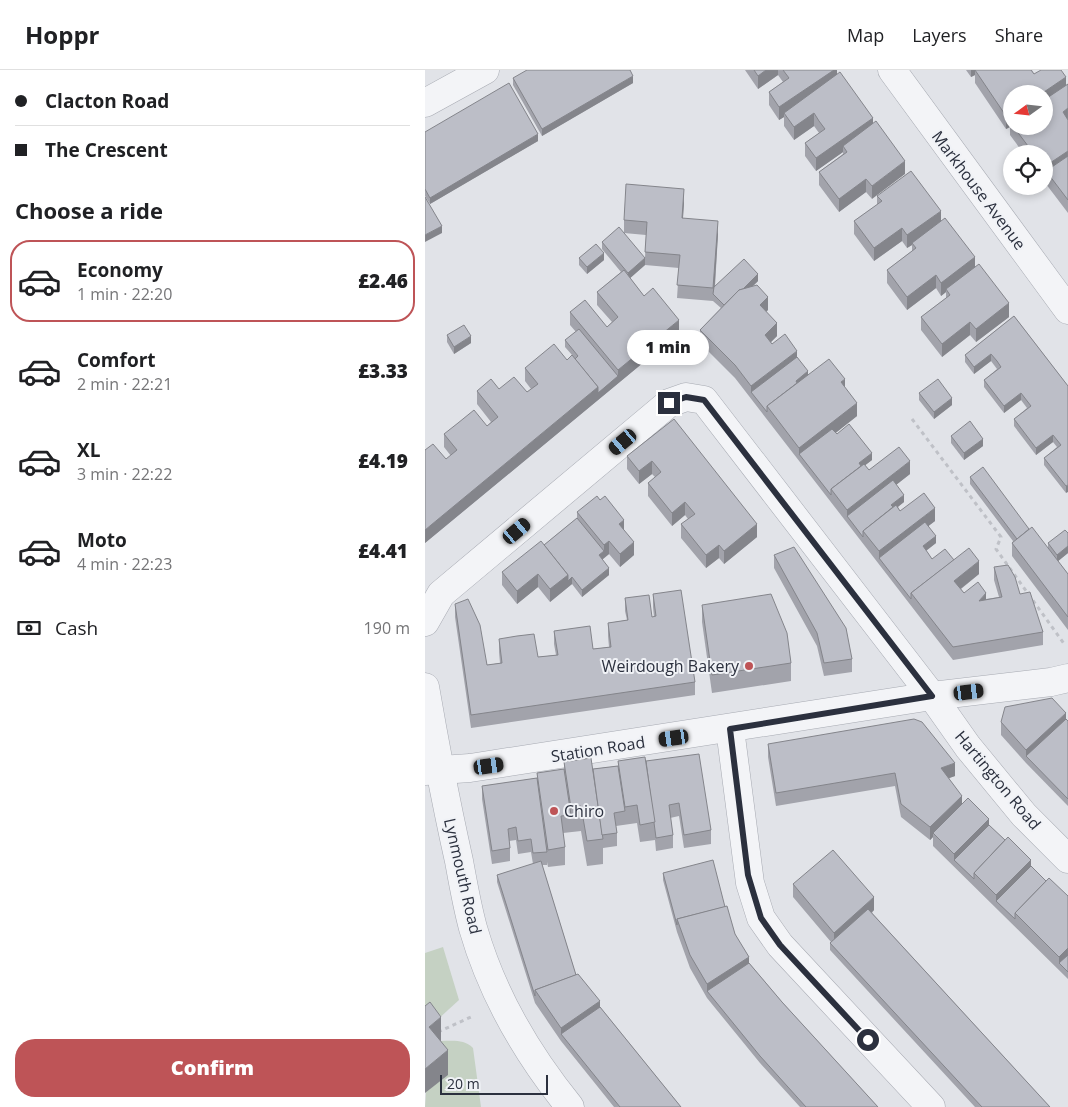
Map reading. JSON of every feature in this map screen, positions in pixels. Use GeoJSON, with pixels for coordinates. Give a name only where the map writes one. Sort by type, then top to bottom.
{"type":"FeatureCollection","features":[{"type":"Feature","properties":{"kind":"street"},"geometry":{"type":"LineString","coordinates":[[425,103],[485,70]]}},
{"type":"Feature","properties":{"kind":"street","name":"Markhouse Avenue"},"geometry":{"type":"LineString","coordinates":[[892,70],[1068,310]]}},
{"type":"Feature","properties":{"kind":"street","name":"Hartington Road"},"geometry":{"type":"LineString","coordinates":[[425,622],[441,594],[669,403],[686,397],[704,400],[932,696],[968,747],[1023,815],[1068,859]]}},
{"type":"Feature","properties":{"kind":"street","name":"Station Road"},"geometry":{"type":"LineString","coordinates":[[432,771],[470,768],[730,729],[932,696],[1051,682],[1068,678]]}},
{"type":"Feature","properties":{"kind":"street","name":"Lynmouth Road"},"geometry":{"type":"LineString","coordinates":[[425,686],[432,771],[473,928],[502,1002],[521,1039],[546,1077],[570,1107]]}},
{"type":"Feature","properties":{"kind":"street"},"geometry":{"type":"LineString","coordinates":[[730,729],[748,875],[761,918],[780,945],[931,1107]]}},
{"type":"Feature","properties":{"kind":"path"},"geometry":{"type":"LineString","coordinates":[[912,419],[1001,537],[996,549],[1068,650]]}},
{"type":"Feature","properties":{"kind":"path"},"geometry":{"type":"LineString","coordinates":[[436,1034],[502,1002]]}},
{"type":"Feature","properties":{"kind":"green space"},"geometry":{"type":"Polygon","coordinates":[[[443,947],[459,1000],[425,1031],[425,953],[443,947]]]}},
{"type":"Feature","properties":{"kind":"green space"},"geometry":{"type":"Polygon","coordinates":[[[441,1041],[462,1042],[473,1048],[481,1107],[425,1107],[429,1052],[441,1041]]]}},
{"type":"Feature","properties":{"kind":"building"},"geometry":{"type":"Polygon","coordinates":[[[527,70],[630,70],[633,76],[542,129],[513,78],[527,70]]]}},
{"type":"Feature","properties":{"kind":"building"},"geometry":{"type":"Polygon","coordinates":[[[754,70],[766,70],[758,76],[754,70]]]}},
{"type":"Feature","properties":{"kind":"building"},"geometry":{"type":"Polygon","coordinates":[[[783,70],[834,70],[779,107],[769,92],[789,78],[783,70]]]}},
{"type":"Feature","properties":{"kind":"building"},"geometry":{"type":"Polygon","coordinates":[[[975,70],[1031,70],[1034,74],[1041,70],[1061,70],[1066,77],[1053,86],[1003,85],[1003,112],[975,70]]]}},
{"type":"Feature","properties":{"kind":"building"},"geometry":{"type":"Polygon","coordinates":[[[840,72],[873,118],[816,158],[805,143],[825,129],[814,113],[794,127],[784,113],[840,72]]]}},
{"type":"Feature","properties":{"kind":"building"},"geometry":{"type":"Polygon","coordinates":[[[509,83],[538,134],[430,198],[425,189],[425,132],[509,83]]]}},
{"type":"Feature","properties":{"kind":"building"},"geometry":{"type":"Polygon","coordinates":[[[1068,84],[1068,108],[1063,112],[1068,120],[1068,151],[1053,161],[1053,145],[1027,145],[1020,135],[1053,135],[1053,94],[1068,84]]]}},
{"type":"Feature","properties":{"kind":"building"},"geometry":{"type":"Polygon","coordinates":[[[876,121],[905,161],[872,186],[866,179],[839,199],[819,172],[847,152],[843,146],[876,121]]]}},
{"type":"Feature","properties":{"kind":"building"},"geometry":{"type":"Polygon","coordinates":[[[1068,156],[1068,200],[1053,180],[1053,166],[1068,156]]]}},
{"type":"Feature","properties":{"kind":"building"},"geometry":{"type":"Polygon","coordinates":[[[911,171],[941,211],[907,235],[902,228],[874,248],[854,221],[882,201],[877,196],[911,171]]]}},
{"type":"Feature","properties":{"kind":"building"},"geometry":{"type":"Polygon","coordinates":[[[626,184],[684,189],[682,218],[718,221],[713,288],[677,285],[680,255],[645,252],[647,222],[624,220],[626,184]]]}},
{"type":"Feature","properties":{"kind":"building"},"geometry":{"type":"Polygon","coordinates":[[[425,197],[442,226],[425,235],[425,197]]]}},
{"type":"Feature","properties":{"kind":"building"},"geometry":{"type":"Polygon","coordinates":[[[945,218],[975,257],[941,283],[936,275],[907,297],[887,270],[916,248],[912,243],[945,218]]]}},
{"type":"Feature","properties":{"kind":"building"},"geometry":{"type":"Polygon","coordinates":[[[619,227],[645,258],[628,273],[602,242],[619,227]]]}},
{"type":"Feature","properties":{"kind":"building"},"geometry":{"type":"Polygon","coordinates":[[[596,244],[604,253],[587,267],[579,258],[596,244]]]}},
{"type":"Feature","properties":{"kind":"building"},"geometry":{"type":"Polygon","coordinates":[[[744,259],[758,274],[724,305],[713,294],[714,287],[744,259]]]}},
{"type":"Feature","properties":{"kind":"building"},"geometry":{"type":"Polygon","coordinates":[[[979,264],[1009,303],[976,329],[970,322],[942,344],[921,317],[950,295],[946,289],[979,264]]]}},
{"type":"Feature","properties":{"kind":"building"},"geometry":{"type":"Polygon","coordinates":[[[624,270],[644,296],[653,288],[679,320],[618,370],[570,312],[585,300],[607,327],[618,317],[597,292],[624,270]]]}},
{"type":"Feature","properties":{"kind":"building"},"geometry":{"type":"Polygon","coordinates":[[[757,285],[768,297],[760,305],[777,323],[765,335],[772,344],[785,334],[797,351],[751,386],[735,365],[700,330],[739,290],[757,285]]]}},
{"type":"Feature","properties":{"kind":"building"},"geometry":{"type":"Polygon","coordinates":[[[1014,316],[1068,386],[1068,485],[1066,486],[1044,458],[1061,445],[1053,435],[1036,448],[1014,419],[1031,406],[1021,393],[1004,406],[984,380],[1001,367],[997,361],[991,354],[974,367],[965,355],[1014,316]]]}},
{"type":"Feature","properties":{"kind":"building"},"geometry":{"type":"Polygon","coordinates":[[[464,325],[471,336],[454,347],[447,335],[464,325]]]}},
{"type":"Feature","properties":{"kind":"building"},"geometry":{"type":"Polygon","coordinates":[[[579,329],[618,376],[598,393],[598,387],[575,359],[578,356],[565,340],[579,329]]]}},
{"type":"Feature","properties":{"kind":"building"},"geometry":{"type":"Polygon","coordinates":[[[554,344],[567,360],[572,355],[598,387],[425,530],[425,450],[433,444],[446,459],[457,450],[444,434],[474,410],[487,426],[498,417],[477,391],[491,379],[499,389],[514,377],[527,392],[538,384],[525,368],[554,344]]]}},
{"type":"Feature","properties":{"kind":"building"},"geometry":{"type":"Polygon","coordinates":[[[797,357],[808,371],[796,381],[797,383],[767,406],[767,412],[751,392],[797,357]]]}},
{"type":"Feature","properties":{"kind":"building"},"geometry":{"type":"Polygon","coordinates":[[[829,359],[845,379],[841,382],[857,403],[799,448],[767,406],[829,359]]]}},
{"type":"Feature","properties":{"kind":"building"},"geometry":{"type":"Polygon","coordinates":[[[938,379],[952,398],[934,412],[919,393],[938,379]]]}},
{"type":"Feature","properties":{"kind":"building"},"geometry":{"type":"Polygon","coordinates":[[[674,419],[757,524],[724,551],[719,545],[706,555],[681,524],[695,514],[685,502],[672,513],[648,483],[661,472],[652,461],[639,471],[627,456],[674,419]]]}},
{"type":"Feature","properties":{"kind":"building"},"geometry":{"type":"Polygon","coordinates":[[[970,421],[983,439],[964,453],[951,436],[970,421]]]}},
{"type":"Feature","properties":{"kind":"building"},"geometry":{"type":"Polygon","coordinates":[[[849,424],[872,453],[859,463],[861,466],[831,489],[831,495],[799,454],[832,429],[837,434],[849,424]]]}},
{"type":"Feature","properties":{"kind":"building"},"geometry":{"type":"Polygon","coordinates":[[[899,447],[910,461],[847,510],[831,489],[864,464],[869,470],[899,447]]]}},
{"type":"Feature","properties":{"kind":"building"},"geometry":{"type":"Polygon","coordinates":[[[983,467],[1029,529],[1017,539],[970,477],[983,467]]]}},
{"type":"Feature","properties":{"kind":"building"},"geometry":{"type":"Polygon","coordinates":[[[893,480],[904,495],[891,505],[893,507],[863,531],[863,537],[847,516],[893,480]]]}},
{"type":"Feature","properties":{"kind":"building"},"geometry":{"type":"Polygon","coordinates":[[[924,493],[935,508],[879,551],[863,531],[896,505],[900,511],[924,493]]]}},
{"type":"Feature","properties":{"kind":"building"},"geometry":{"type":"Polygon","coordinates":[[[597,496],[600,500],[605,496],[624,520],[619,524],[634,542],[620,554],[609,541],[604,545],[577,512],[597,496]]]}},
{"type":"Feature","properties":{"kind":"building"},"geometry":{"type":"Polygon","coordinates":[[[577,518],[604,551],[599,555],[609,568],[582,590],[572,577],[568,581],[568,575],[544,545],[577,518]]]}},
{"type":"Feature","properties":{"kind":"building"},"geometry":{"type":"Polygon","coordinates":[[[925,522],[936,536],[923,546],[932,559],[945,549],[954,560],[911,593],[911,599],[879,558],[925,522]]]}},
{"type":"Feature","properties":{"kind":"building"},"geometry":{"type":"Polygon","coordinates":[[[1032,527],[1068,574],[1068,617],[1012,543],[1032,527]]]}},
{"type":"Feature","properties":{"kind":"building"},"geometry":{"type":"Polygon","coordinates":[[[1065,530],[1068,533],[1068,546],[1057,555],[1048,543],[1065,530]]]}},
{"type":"Feature","properties":{"kind":"building"},"geometry":{"type":"Polygon","coordinates":[[[541,541],[568,575],[550,589],[538,574],[517,591],[502,572],[541,541]]]}},
{"type":"Feature","properties":{"kind":"building"},"geometry":{"type":"Polygon","coordinates":[[[794,547],[846,628],[852,659],[824,663],[817,633],[774,555],[794,547]]]}},
{"type":"Feature","properties":{"kind":"building"},"geometry":{"type":"Polygon","coordinates":[[[969,548],[979,561],[954,581],[964,593],[978,582],[986,593],[979,601],[1002,597],[994,567],[1008,565],[1015,577],[1020,594],[1030,592],[1043,632],[953,647],[911,593],[969,548]]]}},
{"type":"Feature","properties":{"kind":"building"},"geometry":{"type":"Polygon","coordinates":[[[681,590],[695,682],[471,715],[455,604],[468,599],[480,625],[487,665],[502,663],[499,639],[517,636],[534,634],[538,657],[558,655],[554,631],[590,626],[593,649],[611,647],[608,623],[628,620],[625,598],[649,595],[652,617],[656,616],[653,594],[681,590]]]}},
{"type":"Feature","properties":{"kind":"building","name":"Weirdough Bakery"},"geometry":{"type":"Polygon","coordinates":[[[771,594],[787,633],[791,663],[712,675],[702,605],[771,594]]]}},
{"type":"Feature","properties":{"kind":"building"},"geometry":{"type":"Polygon","coordinates":[[[1052,698],[1066,713],[1026,750],[1001,722],[1005,707],[1052,698]]]}},
{"type":"Feature","properties":{"kind":"building"},"geometry":{"type":"Polygon","coordinates":[[[914,719],[922,722],[955,763],[941,768],[962,796],[930,827],[901,804],[895,773],[776,793],[768,744],[914,719]]]}},
{"type":"Feature","properties":{"kind":"building"},"geometry":{"type":"Polygon","coordinates":[[[1066,719],[1068,721],[1068,799],[1026,756],[1066,719]]]}},
{"type":"Feature","properties":{"kind":"building"},"geometry":{"type":"Polygon","coordinates":[[[699,754],[711,830],[684,835],[679,803],[669,805],[673,835],[656,838],[646,761],[699,754]]]}},
{"type":"Feature","properties":{"kind":"building"},"geometry":{"type":"Polygon","coordinates":[[[645,757],[655,822],[640,825],[637,805],[625,807],[618,761],[645,757]]]}},
{"type":"Feature","properties":{"kind":"building"},"geometry":{"type":"Polygon","coordinates":[[[591,758],[603,839],[587,841],[581,806],[571,808],[564,762],[591,758]]]}},
{"type":"Feature","properties":{"kind":"building"},"geometry":{"type":"Polygon","coordinates":[[[618,766],[625,811],[614,813],[617,833],[602,835],[593,769],[618,766]]]}},
{"type":"Feature","properties":{"kind":"building","name":"Chiro"},"geometry":{"type":"Polygon","coordinates":[[[564,769],[571,815],[561,816],[565,847],[548,850],[537,773],[564,769]]]}},
{"type":"Feature","properties":{"kind":"building"},"geometry":{"type":"Polygon","coordinates":[[[537,778],[547,852],[533,853],[531,839],[518,841],[516,827],[508,829],[510,848],[492,851],[482,786],[537,778]]]}},
{"type":"Feature","properties":{"kind":"building"},"geometry":{"type":"Polygon","coordinates":[[[968,798],[989,819],[954,854],[933,833],[968,798]]]}},
{"type":"Feature","properties":{"kind":"building"},"geometry":{"type":"Polygon","coordinates":[[[989,825],[1005,840],[974,873],[974,879],[954,860],[989,825]]]}},
{"type":"Feature","properties":{"kind":"building"},"geometry":{"type":"Polygon","coordinates":[[[1008,837],[1031,860],[996,895],[974,873],[1008,837]]]}},
{"type":"Feature","properties":{"kind":"building"},"geometry":{"type":"Polygon","coordinates":[[[833,850],[874,897],[834,933],[793,884],[833,850]]]}},
{"type":"Feature","properties":{"kind":"building"},"geometry":{"type":"Polygon","coordinates":[[[713,860],[725,907],[677,919],[677,925],[663,873],[713,860]]]}},
{"type":"Feature","properties":{"kind":"building"},"geometry":{"type":"Polygon","coordinates":[[[541,861],[576,975],[535,990],[535,996],[497,875],[541,861]]]}},
{"type":"Feature","properties":{"kind":"building"},"geometry":{"type":"Polygon","coordinates":[[[1031,866],[1046,881],[1015,913],[1015,919],[996,901],[1031,866]]]}},
{"type":"Feature","properties":{"kind":"building"},"geometry":{"type":"Polygon","coordinates":[[[1049,878],[1068,896],[1068,948],[1059,957],[1015,913],[1049,878]]]}},
{"type":"Feature","properties":{"kind":"building"},"geometry":{"type":"Polygon","coordinates":[[[727,906],[735,934],[749,957],[707,984],[690,955],[677,919],[727,906]]]}},
{"type":"Feature","properties":{"kind":"building"},"geometry":{"type":"Polygon","coordinates":[[[868,909],[1050,1107],[982,1107],[830,943],[868,909]]]}},
{"type":"Feature","properties":{"kind":"building"},"geometry":{"type":"Polygon","coordinates":[[[1068,955],[1068,972],[1059,963],[1068,955]]]}},
{"type":"Feature","properties":{"kind":"building"},"geometry":{"type":"Polygon","coordinates":[[[749,963],[878,1107],[806,1107],[760,1056],[707,991],[749,963]]]}},
{"type":"Feature","properties":{"kind":"building"},"geometry":{"type":"Polygon","coordinates":[[[578,974],[600,1001],[561,1028],[535,990],[578,974]]]}},
{"type":"Feature","properties":{"kind":"building"},"geometry":{"type":"Polygon","coordinates":[[[430,1002],[441,1017],[429,1027],[448,1050],[425,1069],[425,1006],[430,1002]]]}},
{"type":"Feature","properties":{"kind":"building"},"geometry":{"type":"Polygon","coordinates":[[[600,1007],[681,1107],[620,1107],[561,1034],[600,1007]]]}},
{"type":"Feature","properties":{"kind":"place","name":"Weirdough Bakery"},"geometry":{"type":"Point","coordinates":[749,666]}},
{"type":"Feature","properties":{"kind":"place","name":"Chiro"},"geometry":{"type":"Point","coordinates":[554,811]}},
{"type":"Feature","properties":{"kind":"route"},"geometry":{"type":"LineString","coordinates":[[669,403],[686,397],[704,400],[932,696],[730,729],[748,875],[761,918],[780,945],[868,1040]]}}]}
